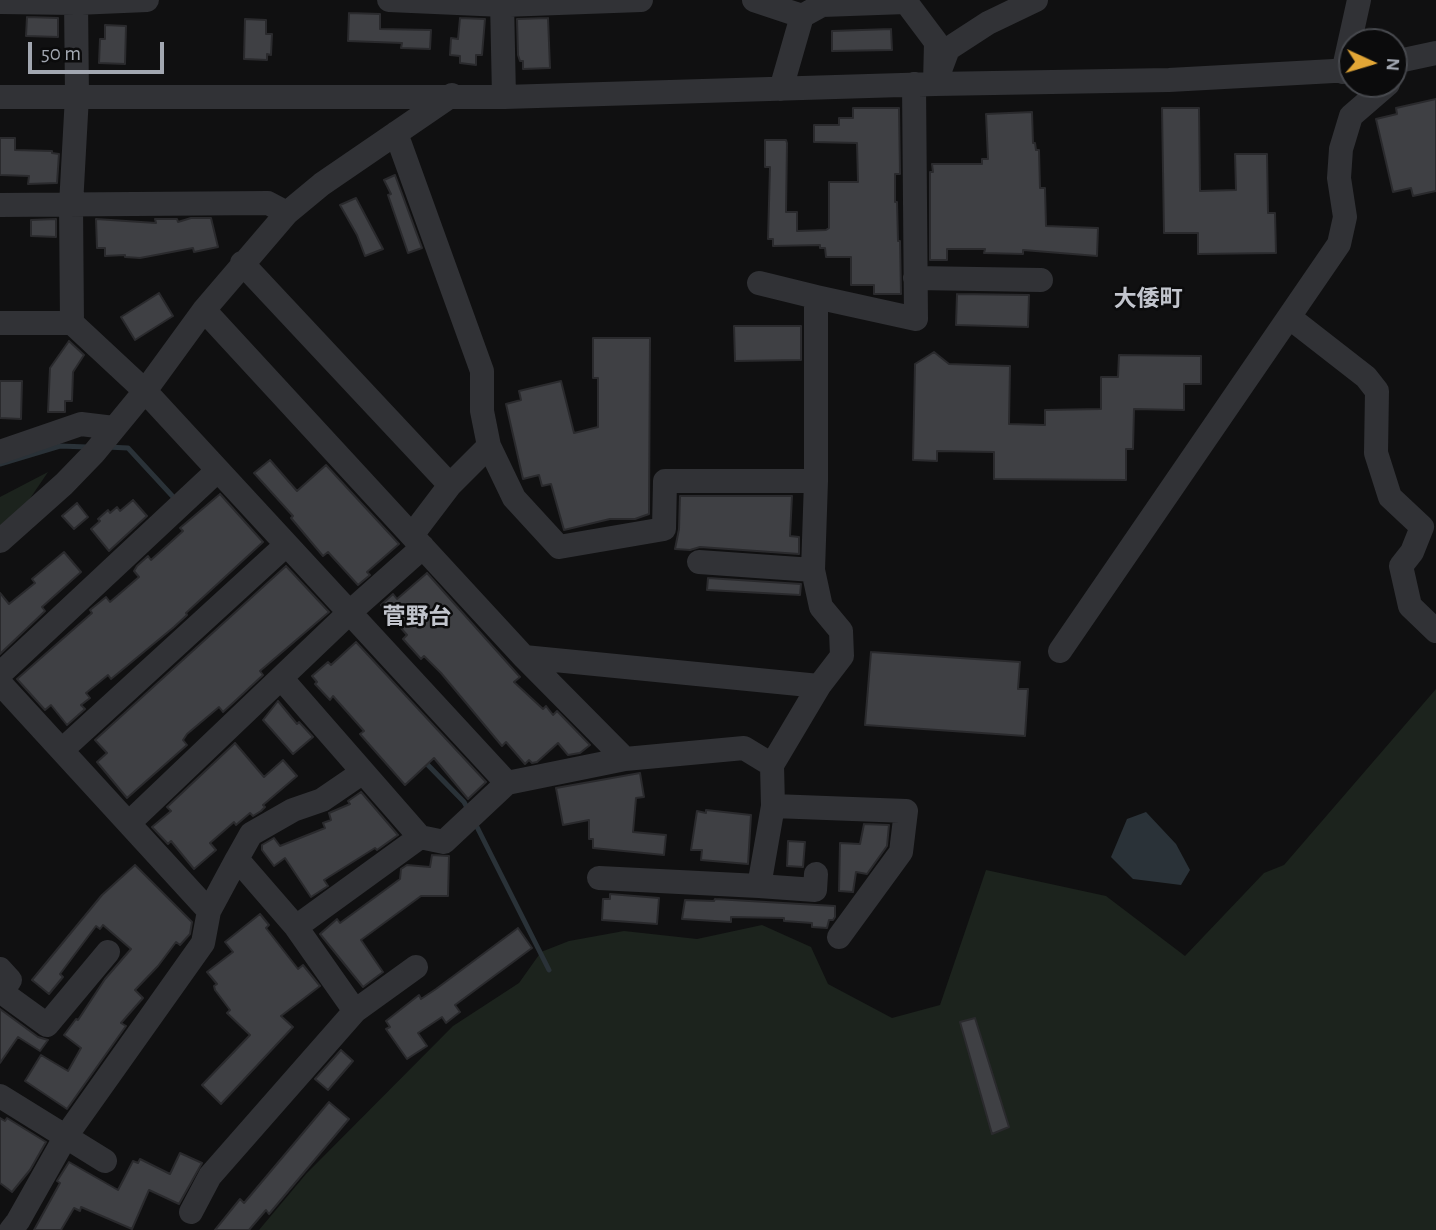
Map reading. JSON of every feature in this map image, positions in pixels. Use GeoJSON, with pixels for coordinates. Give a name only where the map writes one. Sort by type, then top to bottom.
{"type":"FeatureCollection","features":[{"type":"Feature","properties":{"kind":"street"},"geometry":{"type":"LineString","coordinates":[[0,2],[147,0]]}},
{"type":"Feature","properties":{"kind":"street"},"geometry":{"type":"LineString","coordinates":[[389,0],[503,3],[641,0]]}},
{"type":"Feature","properties":{"kind":"street"},"geometry":{"type":"LineString","coordinates":[[754,0],[794,8],[906,1],[936,42],[924,84],[915,278],[916,319],[760,284]]}},
{"type":"Feature","properties":{"kind":"street"},"geometry":{"type":"LineString","coordinates":[[924,84],[948,49],[988,23],[1036,0]]}},
{"type":"Feature","properties":{"kind":"street"},"geometry":{"type":"LineString","coordinates":[[1355,28],[1359,0]]}},
{"type":"Feature","properties":{"kind":"street"},"geometry":{"type":"LineString","coordinates":[[72,323],[71,205],[77,96],[76,1]]}},
{"type":"Feature","properties":{"kind":"street"},"geometry":{"type":"LineString","coordinates":[[503,3],[504,97]]}},
{"type":"Feature","properties":{"kind":"street"},"geometry":{"type":"LineString","coordinates":[[781,89],[794,8]]}},
{"type":"Feature","properties":{"kind":"street"},"geometry":{"type":"LineString","coordinates":[[1408,63],[1436,53]]}},
{"type":"Feature","properties":{"kind":"street"},"geometry":{"type":"LineString","coordinates":[[0,97],[504,97],[924,84],[1169,80],[1338,72]]}},
{"type":"Feature","properties":{"kind":"street"},"geometry":{"type":"LineString","coordinates":[[0,541],[64,484],[94,453],[145,391],[204,310],[287,213],[322,184],[452,95]]}},
{"type":"Feature","properties":{"kind":"street"},"geometry":{"type":"LineString","coordinates":[[1060,651],[1339,244],[1345,217],[1339,178],[1341,149],[1351,116],[1372,98]]}},
{"type":"Feature","properties":{"kind":"street"},"geometry":{"type":"LineString","coordinates":[[396,132],[482,371],[482,411],[489,446],[514,498],[559,547],[664,529],[665,481],[816,481]]}},
{"type":"Feature","properties":{"kind":"street"},"geometry":{"type":"LineString","coordinates":[[0,205],[268,203],[287,213]]}},
{"type":"Feature","properties":{"kind":"street"},"geometry":{"type":"LineString","coordinates":[[242,263],[450,485]]}},
{"type":"Feature","properties":{"kind":"street"},"geometry":{"type":"LineString","coordinates":[[915,278],[1041,280]]}},
{"type":"Feature","properties":{"kind":"street"},"geometry":{"type":"LineString","coordinates":[[759,886],[774,806],[772,765],[819,686],[842,656],[841,631],[821,607],[813,570],[816,297]]}},
{"type":"Feature","properties":{"kind":"street"},"geometry":{"type":"LineString","coordinates":[[204,310],[524,657],[625,760]]}},
{"type":"Feature","properties":{"kind":"street"},"geometry":{"type":"LineString","coordinates":[[1289,317],[1366,377],[1377,391],[1376,453],[1390,497],[1422,527],[1412,552],[1401,566],[1410,606],[1436,631]]}},
{"type":"Feature","properties":{"kind":"street"},"geometry":{"type":"LineString","coordinates":[[0,323],[72,323],[145,391],[507,783]]}},
{"type":"Feature","properties":{"kind":"street"},"geometry":{"type":"LineString","coordinates":[[0,452],[81,424],[114,428]]}},
{"type":"Feature","properties":{"kind":"street"},"geometry":{"type":"LineString","coordinates":[[129,823],[350,612],[417,541],[450,485],[489,446]]}},
{"type":"Feature","properties":{"kind":"street"},"geometry":{"type":"LineString","coordinates":[[0,674],[217,471]]}},
{"type":"Feature","properties":{"kind":"street"},"geometry":{"type":"LineString","coordinates":[[62,750],[286,545]]}},
{"type":"Feature","properties":{"kind":"street"},"geometry":{"type":"LineString","coordinates":[[699,562],[813,570]]}},
{"type":"Feature","properties":{"kind":"street"},"geometry":{"type":"LineString","coordinates":[[524,657],[819,686]]}},
{"type":"Feature","properties":{"kind":"street"},"geometry":{"type":"LineString","coordinates":[[281,678],[420,836],[444,842],[507,783],[625,760],[744,748],[772,765]]}},
{"type":"Feature","properties":{"kind":"street"},"geometry":{"type":"LineString","coordinates":[[0,683],[209,911]]}},
{"type":"Feature","properties":{"kind":"street"},"geometry":{"type":"LineString","coordinates":[[10,1219],[203,943],[209,911],[251,834],[293,810],[322,800],[363,772]]}},
{"type":"Feature","properties":{"kind":"street"},"geometry":{"type":"LineString","coordinates":[[774,806],[906,811],[901,852],[839,937]]}},
{"type":"Feature","properties":{"kind":"street"},"geometry":{"type":"LineString","coordinates":[[296,927],[420,836]]}},
{"type":"Feature","properties":{"kind":"street"},"geometry":{"type":"LineString","coordinates":[[237,859],[296,927],[355,1011]]}},
{"type":"Feature","properties":{"kind":"street"},"geometry":{"type":"LineString","coordinates":[[599,878],[815,890],[816,874]]}},
{"type":"Feature","properties":{"kind":"street"},"geometry":{"type":"LineString","coordinates":[[0,969],[10,981],[0,991],[47,1025],[108,952]]}},
{"type":"Feature","properties":{"kind":"street"},"geometry":{"type":"LineString","coordinates":[[191,1212],[210,1176],[355,1011],[415,967]]}},
{"type":"Feature","properties":{"kind":"street"},"geometry":{"type":"LineString","coordinates":[[0,1096],[105,1161]]}},
{"type":"Feature","properties":{"kind":"shaded area"},"geometry":{"type":"Polygon","coordinates":[[[48,472],[29,500],[0,528],[0,497],[48,472]]]}},
{"type":"Feature","properties":{"kind":"shaded area"},"geometry":{"type":"Polygon","coordinates":[[[1436,689],[1436,1230],[259,1230],[306,1174],[453,1026],[519,983],[541,952],[569,941],[624,931],[697,939],[762,925],[811,947],[828,984],[892,1018],[940,1005],[986,870],[1106,896],[1185,956],[1264,873],[1284,865],[1436,689]]]}},
{"type":"Feature","properties":{"kind":"shaded area"},"geometry":{"type":"Polygon","coordinates":[[[1146,812],[1176,844],[1190,870],[1181,885],[1133,879],[1111,857],[1127,819],[1146,812]]]}},
{"type":"Feature","properties":{"kind":"building"},"geometry":{"type":"Polygon","coordinates":[[[349,13],[380,14],[380,29],[431,30],[430,49],[401,48],[402,43],[348,41],[349,13]]]}},
{"type":"Feature","properties":{"kind":"building"},"geometry":{"type":"Polygon","coordinates":[[[27,17],[58,18],[58,37],[26,36],[27,17]]]}},
{"type":"Feature","properties":{"kind":"building"},"geometry":{"type":"Polygon","coordinates":[[[460,18],[485,19],[482,55],[476,55],[476,65],[460,63],[460,56],[450,55],[451,38],[458,39],[460,18]]]}},
{"type":"Feature","properties":{"kind":"building"},"geometry":{"type":"Polygon","coordinates":[[[548,18],[550,68],[523,69],[523,61],[520,61],[518,55],[517,19],[548,18]]]}},
{"type":"Feature","properties":{"kind":"building"},"geometry":{"type":"Polygon","coordinates":[[[245,19],[266,20],[266,34],[272,34],[271,55],[267,54],[267,60],[244,59],[245,19]]]}},
{"type":"Feature","properties":{"kind":"building"},"geometry":{"type":"Polygon","coordinates":[[[105,25],[126,26],[125,64],[99,63],[100,39],[105,39],[105,25]]]}},
{"type":"Feature","properties":{"kind":"building"},"geometry":{"type":"Polygon","coordinates":[[[891,29],[892,50],[832,51],[832,31],[891,29]]]}},
{"type":"Feature","properties":{"kind":"building"},"geometry":{"type":"Polygon","coordinates":[[[1436,99],[1436,191],[1413,196],[1411,188],[1393,192],[1376,119],[1397,114],[1396,108],[1436,99]]]}},
{"type":"Feature","properties":{"kind":"building"},"geometry":{"type":"Polygon","coordinates":[[[853,108],[899,108],[900,174],[895,174],[895,202],[900,241],[901,294],[874,294],[874,285],[851,285],[851,257],[826,257],[825,248],[820,248],[820,245],[773,246],[773,239],[768,239],[770,167],[765,167],[765,140],[786,140],[786,212],[797,212],[797,231],[826,230],[829,228],[829,182],[858,182],[857,143],[814,142],[814,125],[839,125],[839,118],[853,118],[853,108]]]}},
{"type":"Feature","properties":{"kind":"building"},"geometry":{"type":"Polygon","coordinates":[[[1162,108],[1199,108],[1200,191],[1236,190],[1235,154],[1267,154],[1268,213],[1275,213],[1276,253],[1198,254],[1198,233],[1164,233],[1162,108]]]}},
{"type":"Feature","properties":{"kind":"building"},"geometry":{"type":"Polygon","coordinates":[[[1032,112],[1033,143],[1036,150],[1039,150],[1040,188],[1045,188],[1046,226],[1098,228],[1097,256],[1023,250],[1023,254],[984,253],[985,249],[947,249],[947,260],[930,260],[932,164],[982,164],[982,159],[988,159],[986,114],[1032,112]]]}},
{"type":"Feature","properties":{"kind":"building"},"geometry":{"type":"Polygon","coordinates":[[[0,138],[15,138],[15,150],[52,151],[59,154],[57,183],[28,184],[29,176],[0,175],[0,138]]]}},
{"type":"Feature","properties":{"kind":"building"},"geometry":{"type":"Polygon","coordinates":[[[395,175],[422,248],[408,253],[388,195],[391,194],[384,180],[395,175]]]}},
{"type":"Feature","properties":{"kind":"building"},"geometry":{"type":"Polygon","coordinates":[[[356,198],[383,249],[365,256],[340,205],[356,198]]]}},
{"type":"Feature","properties":{"kind":"building"},"geometry":{"type":"Polygon","coordinates":[[[191,218],[211,218],[218,247],[194,252],[193,248],[140,258],[125,255],[105,256],[105,248],[97,248],[96,219],[156,223],[155,219],[177,219],[178,222],[191,218]]]}},
{"type":"Feature","properties":{"kind":"building"},"geometry":{"type":"Polygon","coordinates":[[[56,219],[56,237],[31,236],[31,220],[56,219]]]}},
{"type":"Feature","properties":{"kind":"building"},"geometry":{"type":"Polygon","coordinates":[[[159,293],[173,316],[135,340],[121,317],[159,293]]]}},
{"type":"Feature","properties":{"kind":"building"},"geometry":{"type":"Polygon","coordinates":[[[957,294],[1029,295],[1028,327],[956,325],[957,294]]]}},
{"type":"Feature","properties":{"kind":"building"},"geometry":{"type":"Polygon","coordinates":[[[734,326],[801,326],[801,360],[735,361],[734,326]]]}},
{"type":"Feature","properties":{"kind":"building"},"geometry":{"type":"Polygon","coordinates":[[[593,338],[650,338],[649,514],[635,519],[610,519],[564,530],[551,484],[542,486],[539,475],[523,479],[506,404],[521,400],[519,391],[561,381],[574,433],[598,427],[598,378],[593,378],[593,338]]]}},
{"type":"Feature","properties":{"kind":"building"},"geometry":{"type":"Polygon","coordinates":[[[69,341],[84,355],[73,372],[72,401],[65,401],[65,412],[48,412],[50,368],[69,341]]]}},
{"type":"Feature","properties":{"kind":"building"},"geometry":{"type":"Polygon","coordinates":[[[934,352],[949,364],[1010,366],[1009,424],[1045,425],[1045,410],[1101,409],[1101,377],[1118,377],[1119,355],[1201,356],[1201,384],[1184,384],[1184,410],[1134,409],[1133,449],[1126,449],[1126,480],[994,479],[994,452],[937,451],[937,461],[913,460],[915,364],[934,352]]]}},
{"type":"Feature","properties":{"kind":"building"},"geometry":{"type":"Polygon","coordinates":[[[0,381],[22,381],[21,419],[0,418],[0,381]]]}},
{"type":"Feature","properties":{"kind":"building"},"geometry":{"type":"Polygon","coordinates":[[[270,460],[297,491],[326,465],[399,544],[367,572],[370,575],[358,585],[328,552],[323,556],[291,518],[293,516],[254,473],[270,460]]]}},
{"type":"Feature","properties":{"kind":"building"},"geometry":{"type":"Polygon","coordinates":[[[220,494],[263,542],[174,627],[111,679],[108,675],[86,693],[90,698],[81,705],[85,709],[67,725],[51,705],[45,710],[17,679],[92,613],[90,610],[106,597],[110,602],[139,577],[134,571],[137,566],[148,556],[151,560],[183,531],[180,528],[220,494]]]}},
{"type":"Feature","properties":{"kind":"building"},"geometry":{"type":"Polygon","coordinates":[[[680,496],[792,496],[790,536],[799,537],[799,554],[700,547],[690,550],[675,549],[679,529],[680,496]]]}},
{"type":"Feature","properties":{"kind":"building"},"geometry":{"type":"Polygon","coordinates":[[[133,500],[147,516],[109,551],[91,529],[108,510],[110,513],[117,507],[120,511],[133,500]]]}},
{"type":"Feature","properties":{"kind":"building"},"geometry":{"type":"Polygon","coordinates":[[[77,503],[88,517],[74,529],[62,516],[77,503]]]}},
{"type":"Feature","properties":{"kind":"building"},"geometry":{"type":"Polygon","coordinates":[[[64,552],[81,572],[42,607],[45,611],[0,654],[0,593],[9,604],[35,583],[32,579],[64,552]]]}},
{"type":"Feature","properties":{"kind":"building"},"geometry":{"type":"Polygon","coordinates":[[[286,566],[329,612],[260,671],[263,675],[223,712],[219,707],[187,734],[183,740],[187,745],[127,798],[97,762],[107,753],[95,740],[286,566]]]}},
{"type":"Feature","properties":{"kind":"building"},"geometry":{"type":"Polygon","coordinates":[[[427,573],[520,677],[514,682],[543,709],[546,706],[553,715],[557,711],[590,745],[580,753],[568,755],[558,743],[537,762],[532,763],[529,760],[525,764],[506,742],[502,746],[441,673],[424,656],[421,659],[403,639],[407,635],[381,605],[393,594],[397,599],[427,573]]]}},
{"type":"Feature","properties":{"kind":"building"},"geometry":{"type":"Polygon","coordinates":[[[708,578],[801,584],[800,595],[707,590],[708,578]]]}},
{"type":"Feature","properties":{"kind":"building"},"geometry":{"type":"Polygon","coordinates":[[[356,642],[486,782],[468,799],[434,758],[405,785],[360,734],[364,731],[333,696],[330,700],[315,684],[317,682],[312,676],[328,662],[331,665],[356,642]]]}},
{"type":"Feature","properties":{"kind":"building"},"geometry":{"type":"Polygon","coordinates":[[[871,652],[1020,662],[1018,689],[1028,689],[1025,736],[865,725],[871,652]]]}},
{"type":"Feature","properties":{"kind":"building"},"geometry":{"type":"Polygon","coordinates":[[[278,701],[297,724],[299,722],[313,737],[293,754],[263,720],[278,701]]]}},
{"type":"Feature","properties":{"kind":"building"},"geometry":{"type":"Polygon","coordinates":[[[235,743],[264,777],[283,760],[297,776],[263,805],[265,807],[261,811],[253,816],[250,813],[236,825],[234,822],[210,843],[216,850],[194,869],[171,841],[168,844],[152,827],[171,811],[167,807],[235,743]]]}},
{"type":"Feature","properties":{"kind":"building"},"geometry":{"type":"Polygon","coordinates":[[[640,773],[644,797],[636,798],[633,832],[666,835],[664,855],[593,848],[593,839],[589,839],[589,820],[563,825],[556,788],[640,773]]]}},
{"type":"Feature","properties":{"kind":"building"},"geometry":{"type":"Polygon","coordinates":[[[361,792],[398,835],[324,880],[328,886],[311,897],[285,858],[274,866],[262,850],[262,845],[274,838],[280,846],[325,828],[323,823],[331,820],[329,813],[350,804],[348,801],[361,792]]]}},
{"type":"Feature","properties":{"kind":"building"},"geometry":{"type":"Polygon","coordinates":[[[706,810],[751,815],[748,864],[701,860],[702,850],[691,850],[697,811],[706,813],[706,810]]]}},
{"type":"Feature","properties":{"kind":"building"},"geometry":{"type":"Polygon","coordinates":[[[864,824],[889,825],[887,846],[867,874],[856,872],[853,892],[839,891],[840,843],[860,844],[864,824]]]}},
{"type":"Feature","properties":{"kind":"building"},"geometry":{"type":"Polygon","coordinates":[[[788,841],[805,842],[803,867],[787,866],[788,841]]]}},
{"type":"Feature","properties":{"kind":"building"},"geometry":{"type":"Polygon","coordinates":[[[432,855],[449,856],[448,896],[421,896],[361,940],[383,972],[363,987],[320,934],[337,919],[340,923],[400,879],[401,869],[407,865],[430,867],[432,855]]]}},
{"type":"Feature","properties":{"kind":"building"},"geometry":{"type":"Polygon","coordinates":[[[135,865],[192,922],[190,934],[180,945],[176,942],[135,990],[143,998],[121,1023],[126,1026],[67,1109],[25,1081],[41,1055],[68,1071],[81,1048],[64,1035],[131,949],[103,925],[100,929],[96,926],[60,974],[63,977],[49,994],[32,980],[102,895],[135,865]]]}},
{"type":"Feature","properties":{"kind":"building"},"geometry":{"type":"Polygon","coordinates":[[[610,894],[659,898],[657,924],[602,920],[603,899],[610,899],[610,894]]]}},
{"type":"Feature","properties":{"kind":"building"},"geometry":{"type":"Polygon","coordinates":[[[715,899],[835,906],[835,917],[829,920],[827,928],[812,927],[812,923],[784,921],[784,918],[731,917],[731,922],[682,919],[685,900],[715,899]]]}},
{"type":"Feature","properties":{"kind":"building"},"geometry":{"type":"Polygon","coordinates":[[[260,914],[269,925],[266,928],[298,969],[303,965],[320,986],[281,1016],[293,1027],[221,1104],[202,1085],[250,1035],[227,1013],[230,1010],[215,990],[214,986],[217,984],[207,972],[233,952],[225,942],[260,914]]]}},
{"type":"Feature","properties":{"kind":"building"},"geometry":{"type":"Polygon","coordinates":[[[518,928],[532,948],[455,1005],[460,1012],[446,1023],[442,1017],[418,1033],[427,1046],[407,1059],[386,1029],[390,1027],[386,1021],[419,995],[421,999],[436,989],[518,928]]]}},
{"type":"Feature","properties":{"kind":"building"},"geometry":{"type":"Polygon","coordinates":[[[0,1009],[38,1037],[48,1040],[40,1051],[18,1037],[0,1063],[0,1009]]]}},
{"type":"Feature","properties":{"kind":"building"},"geometry":{"type":"Polygon","coordinates":[[[975,1018],[1009,1127],[992,1134],[960,1022],[975,1018]]]}},
{"type":"Feature","properties":{"kind":"building"},"geometry":{"type":"Polygon","coordinates":[[[341,1050],[353,1061],[328,1090],[315,1079],[341,1050]]]}},
{"type":"Feature","properties":{"kind":"building"},"geometry":{"type":"Polygon","coordinates":[[[329,1102],[349,1119],[269,1214],[266,1210],[249,1230],[215,1230],[240,1199],[244,1203],[329,1102]]]}},
{"type":"Feature","properties":{"kind":"building"},"geometry":{"type":"Polygon","coordinates":[[[0,1118],[5,1121],[7,1118],[46,1142],[30,1170],[12,1192],[0,1183],[0,1118]]]}},
{"type":"Feature","properties":{"kind":"building"},"geometry":{"type":"Polygon","coordinates":[[[180,1153],[202,1163],[179,1204],[149,1190],[132,1229],[81,1207],[80,1211],[74,1208],[61,1230],[34,1230],[69,1162],[118,1190],[133,1161],[138,1163],[140,1159],[170,1174],[180,1153]]]}},
{"type":"Feature","properties":{"kind":"waterway"},"geometry":{"type":"LineString","coordinates":[[0,464],[60,446],[87,447]]}},
{"type":"Feature","properties":{"kind":"waterway"},"geometry":{"type":"LineString","coordinates":[[107,447],[128,448],[176,500]]}},
{"type":"Feature","properties":{"kind":"waterway"},"geometry":{"type":"LineString","coordinates":[[424,761],[464,802],[469,811]]}},
{"type":"Feature","properties":{"kind":"waterway"},"geometry":{"type":"LineString","coordinates":[[475,823],[549,970]]}},
{"type":"Feature","properties":{"kind":"district","name":"大倭町"},"geometry":{"type":"Point","coordinates":[1148,299]}},
{"type":"Feature","properties":{"kind":"district","name":"菅野台"},"geometry":{"type":"Point","coordinates":[417,617]}}]}
